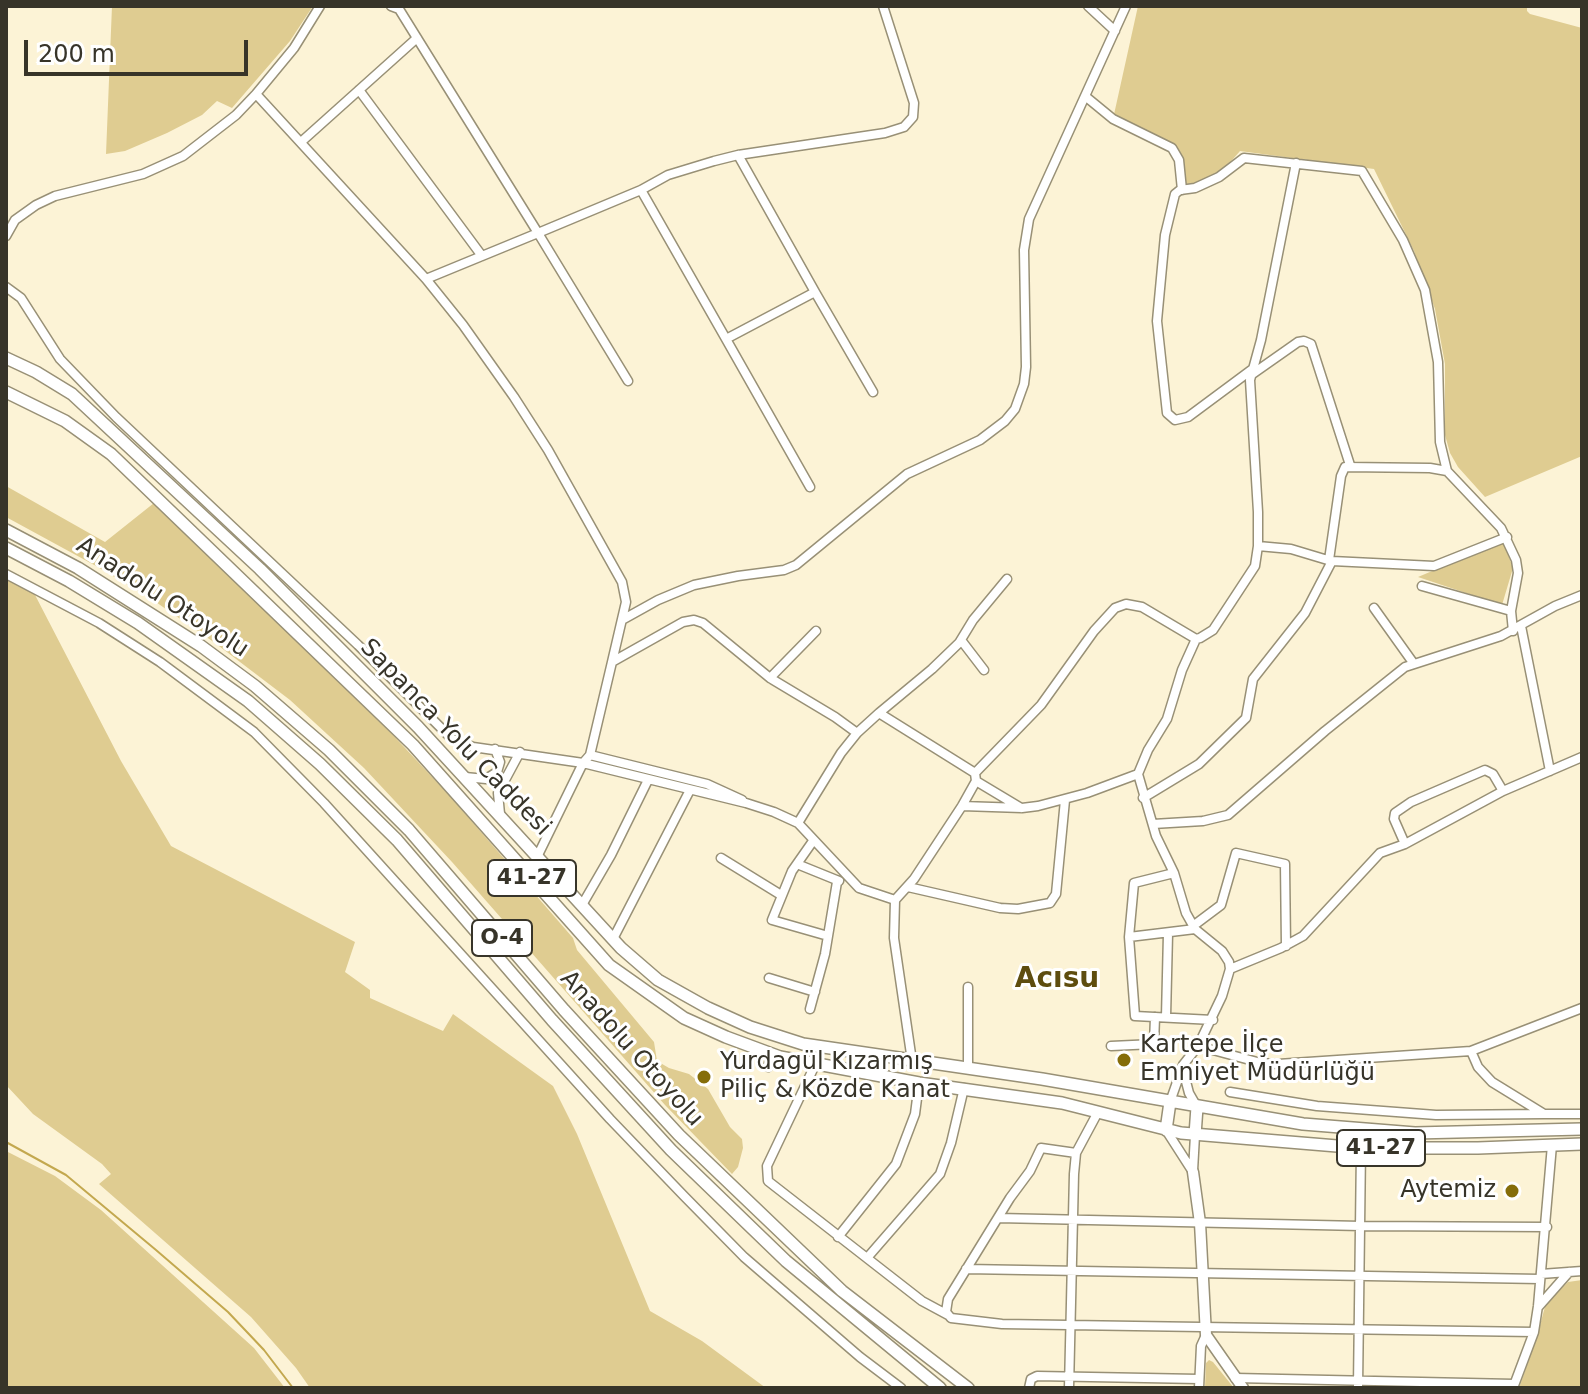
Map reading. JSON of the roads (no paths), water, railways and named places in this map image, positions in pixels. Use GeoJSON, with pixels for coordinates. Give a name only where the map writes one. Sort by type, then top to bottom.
{"type":"FeatureCollection","features":[{"type":"Feature","properties":{"kind":"highway","name":"Sapanca Yolu Caddesi"},"geometry":{"type":"LineString","coordinates":[[6,358],[55,383],[93,413],[260,569],[418,727],[613,939],[658,980],[708,1008],[750,1027],[803,1044],[1303,1124],[1415,1133],[1582,1129]]}},
{"type":"Feature","properties":{"kind":"highway","name":"Sapanca Yolu Caddesi"},"geometry":{"type":"LineString","coordinates":[[6,392],[65,421],[111,454],[413,745],[609,965],[684,1018],[771,1054],[815,1065],[1034,1098],[1195,1135],[1361,1148],[1582,1144]]}},
{"type":"Feature","properties":{"kind":"highway","name":"Anadolu Otoyolu"},"geometry":{"type":"LineString","coordinates":[[6,530],[78,568],[201,646],[255,686],[329,750],[409,830],[564,1010],[689,1146],[842,1291],[968,1388]]}},
{"type":"Feature","properties":{"kind":"highway","name":"Anadolu Otoyolu"},"geometry":{"type":"LineString","coordinates":[[6,548],[69,581],[171,645],[248,701],[320,764],[397,840],[552,1020],[671,1150],[786,1261],[940,1388]]}},
{"type":"Feature","properties":{"kind":"highway"},"geometry":{"type":"LineString","coordinates":[[1166,1130],[1170,1102]]}},
{"type":"Feature","properties":{"kind":"highway"},"geometry":{"type":"LineString","coordinates":[[1195,1135],[1197,1107]]}},
{"type":"Feature","properties":{"kind":"main road"},"geometry":{"type":"LineString","coordinates":[[1193,1172],[1200,1223],[1205,1332],[1243,1388]]}},
{"type":"Feature","properties":{"kind":"street"},"geometry":{"type":"LineString","coordinates":[[6,236],[15,220],[55,196],[143,174],[183,156],[236,115],[256,94],[294,48],[320,6]]}},
{"type":"Feature","properties":{"kind":"street"},"geometry":{"type":"LineString","coordinates":[[426,279],[641,190],[668,175],[738,155],[897,131],[909,122],[915,110],[883,6]]}},
{"type":"Feature","properties":{"kind":"street"},"geometry":{"type":"LineString","coordinates":[[1088,6],[1115,31]]}},
{"type":"Feature","properties":{"kind":"street"},"geometry":{"type":"LineString","coordinates":[[622,620],[694,585],[784,570],[796,565],[907,474],[980,440],[1015,409],[1024,384],[1027,346],[1024,250],[1029,219],[1126,6]]}},
{"type":"Feature","properties":{"kind":"street"},"geometry":{"type":"LineString","coordinates":[[399,7],[628,381]]}},
{"type":"Feature","properties":{"kind":"street"},"geometry":{"type":"LineString","coordinates":[[301,142],[417,38]]}},
{"type":"Feature","properties":{"kind":"street"},"geometry":{"type":"LineString","coordinates":[[359,90],[482,256]]}},
{"type":"Feature","properties":{"kind":"street"},"geometry":{"type":"LineString","coordinates":[[256,94],[426,279],[463,325],[548,450],[622,582],[626,595],[622,620],[590,755],[583,763],[537,857]]}},
{"type":"Feature","properties":{"kind":"street"},"geometry":{"type":"LineString","coordinates":[[1085,96],[1113,119],[1172,148],[1179,160],[1182,190]]}},
{"type":"Feature","properties":{"kind":"street"},"geometry":{"type":"LineString","coordinates":[[738,155],[873,392]]}},
{"type":"Feature","properties":{"kind":"street"},"geometry":{"type":"LineString","coordinates":[[1350,465],[1311,344],[1304,341],[1252,371],[1188,417],[1175,420],[1167,413],[1157,321],[1165,235],[1172,202],[1175,194],[1211,182],[1244,158],[1362,171],[1411,256],[1425,290],[1436,346],[1440,442],[1447,471],[1507,537],[1518,566],[1511,611],[1550,771]]}},
{"type":"Feature","properties":{"kind":"street"},"geometry":{"type":"LineString","coordinates":[[1170,1102],[1183,1065],[1213,1020],[1230,969],[1222,951],[1194,928],[1184,907],[1174,873],[1143,798],[1138,774],[1167,719],[1182,670],[1196,639],[1209,634],[1255,566],[1258,546],[1252,371],[1296,163]]}},
{"type":"Feature","properties":{"kind":"street"},"geometry":{"type":"LineString","coordinates":[[641,190],[810,487]]}},
{"type":"Feature","properties":{"kind":"street"},"geometry":{"type":"LineString","coordinates":[[6,287],[21,298],[60,359],[116,417],[358,645],[446,734],[465,745],[583,763],[746,803],[798,823],[865,891],[895,900]]}},
{"type":"Feature","properties":{"kind":"street"},"geometry":{"type":"LineString","coordinates":[[726,339],[815,292]]}},
{"type":"Feature","properties":{"kind":"street"},"geometry":{"type":"LineString","coordinates":[[1143,798],[1199,764],[1246,718],[1253,679],[1305,613],[1330,561],[1341,476],[1345,467],[1447,471]]}},
{"type":"Feature","properties":{"kind":"street"},"geometry":{"type":"LineString","coordinates":[[1258,546],[1291,549],[1330,561],[1434,566],[1507,537]]}},
{"type":"Feature","properties":{"kind":"street"},"geometry":{"type":"LineString","coordinates":[[6,574],[99,623],[160,662],[254,732],[301,778],[610,1119],[704,1216],[784,1292],[901,1388]]}},
{"type":"Feature","properties":{"kind":"street"},"geometry":{"type":"LineString","coordinates":[[798,823],[841,753],[857,733],[961,640],[973,620],[1007,579]]}},
{"type":"Feature","properties":{"kind":"street"},"geometry":{"type":"LineString","coordinates":[[1422,586],[1511,611]]}},
{"type":"Feature","properties":{"kind":"street"},"geometry":{"type":"LineString","coordinates":[[1153,824],[1203,821],[1228,815],[1400,670],[1517,628],[1555,606],[1582,595]]}},
{"type":"Feature","properties":{"kind":"street"},"geometry":{"type":"LineString","coordinates":[[912,1061],[894,938],[895,900],[908,887],[962,806],[975,777],[1041,705],[1094,631],[1115,608],[1126,604],[1142,607],[1196,639]]}},
{"type":"Feature","properties":{"kind":"street"},"geometry":{"type":"LineString","coordinates":[[1374,608],[1414,664]]}},
{"type":"Feature","properties":{"kind":"street"},"geometry":{"type":"LineString","coordinates":[[612,662],[683,622],[694,620],[703,623],[770,678],[857,733]]}},
{"type":"Feature","properties":{"kind":"street"},"geometry":{"type":"LineString","coordinates":[[770,678],[816,631]]}},
{"type":"Feature","properties":{"kind":"street"},"geometry":{"type":"LineString","coordinates":[[961,640],[984,670]]}},
{"type":"Feature","properties":{"kind":"street"},"geometry":{"type":"LineString","coordinates":[[879,713],[1022,808]]}},
{"type":"Feature","properties":{"kind":"street"},"geometry":{"type":"LineString","coordinates":[[461,775],[478,780],[493,775],[500,762],[495,749]]}},
{"type":"Feature","properties":{"kind":"street"},"geometry":{"type":"LineString","coordinates":[[502,818],[498,793],[520,752]]}},
{"type":"Feature","properties":{"kind":"street"},"geometry":{"type":"LineString","coordinates":[[590,755],[707,784],[746,803]]}},
{"type":"Feature","properties":{"kind":"street"},"geometry":{"type":"LineString","coordinates":[[1230,969],[1303,936],[1375,857],[1503,791],[1582,757]]}},
{"type":"Feature","properties":{"kind":"street"},"geometry":{"type":"LineString","coordinates":[[1405,844],[1394,819],[1395,813],[1411,802],[1485,770],[1493,774],[1503,791]]}},
{"type":"Feature","properties":{"kind":"street"},"geometry":{"type":"LineString","coordinates":[[962,806],[1022,808],[1065,800],[1138,774]]}},
{"type":"Feature","properties":{"kind":"street"},"geometry":{"type":"LineString","coordinates":[[582,905],[648,780]]}},
{"type":"Feature","properties":{"kind":"street"},"geometry":{"type":"LineString","coordinates":[[613,939],[690,790]]}},
{"type":"Feature","properties":{"kind":"street"},"geometry":{"type":"LineString","coordinates":[[908,887],[1000,908],[1018,909],[1050,903],[1056,894],[1065,800]]}},
{"type":"Feature","properties":{"kind":"street"},"geometry":{"type":"LineString","coordinates":[[813,841],[797,864],[772,920],[828,936]]}},
{"type":"Feature","properties":{"kind":"street"},"geometry":{"type":"LineString","coordinates":[[1129,937],[1194,928],[1221,905],[1236,853],[1285,864],[1286,946]]}},
{"type":"Feature","properties":{"kind":"street"},"geometry":{"type":"LineString","coordinates":[[721,858],[781,895]]}},
{"type":"Feature","properties":{"kind":"street"},"geometry":{"type":"LineString","coordinates":[[797,864],[837,882],[848,877]]}},
{"type":"Feature","properties":{"kind":"street"},"geometry":{"type":"LineString","coordinates":[[1174,873],[1134,883],[1129,937],[1135,1016],[1213,1020]]}},
{"type":"Feature","properties":{"kind":"street"},"geometry":{"type":"LineString","coordinates":[[810,1009],[828,936],[837,882]]}},
{"type":"Feature","properties":{"kind":"street"},"geometry":{"type":"LineString","coordinates":[[1166,1017],[1168,934]]}},
{"type":"Feature","properties":{"kind":"street"},"geometry":{"type":"LineString","coordinates":[[769,978],[815,992]]}},
{"type":"Feature","properties":{"kind":"street"},"geometry":{"type":"LineString","coordinates":[[968,987],[968,1069]]}},
{"type":"Feature","properties":{"kind":"street"},"geometry":{"type":"LineString","coordinates":[[1198,1046],[1261,1063],[1278,1064],[1471,1051],[1582,1008]]}},
{"type":"Feature","properties":{"kind":"street"},"geometry":{"type":"LineString","coordinates":[[1111,1046],[1154,1044],[1155,1017]]}},
{"type":"Feature","properties":{"kind":"street"},"geometry":{"type":"LineString","coordinates":[[1471,1051],[1478,1067],[1492,1082],[1544,1114]]}},
{"type":"Feature","properties":{"kind":"street"},"geometry":{"type":"LineString","coordinates":[[768,1067],[771,1054]]}},
{"type":"Feature","properties":{"kind":"street"},"geometry":{"type":"LineString","coordinates":[[815,1065],[767,1166],[767,1177],[781,1193],[838,1237],[922,1301],[948,1315],[968,1322],[1205,1332],[1534,1332]]}},
{"type":"Feature","properties":{"kind":"street"},"geometry":{"type":"LineString","coordinates":[[1183,1065],[1187,1087],[1197,1107]]}},
{"type":"Feature","properties":{"kind":"street"},"geometry":{"type":"LineString","coordinates":[[838,1237],[896,1164],[915,1114],[919,1083]]}},
{"type":"Feature","properties":{"kind":"street"},"geometry":{"type":"LineString","coordinates":[[867,1258],[940,1174],[964,1088]]}},
{"type":"Feature","properties":{"kind":"street"},"geometry":{"type":"LineString","coordinates":[[1230,1092],[1317,1106],[1436,1115],[1582,1114]]}},
{"type":"Feature","properties":{"kind":"street"},"geometry":{"type":"LineString","coordinates":[[1069,1388],[1076,1153],[1098,1112]]}},
{"type":"Feature","properties":{"kind":"street"},"geometry":{"type":"LineString","coordinates":[[1166,1130],[1193,1172]]}},
{"type":"Feature","properties":{"kind":"street"},"geometry":{"type":"LineString","coordinates":[[1193,1172],[1195,1135]]}},
{"type":"Feature","properties":{"kind":"street"},"geometry":{"type":"LineString","coordinates":[[1235,1378],[1358,1385],[1513,1386],[1534,1332],[1547,1227],[1552,1145]]}},
{"type":"Feature","properties":{"kind":"street"},"geometry":{"type":"LineString","coordinates":[[948,1315],[948,1299],[1030,1171],[1041,1148],[1076,1153]]}},
{"type":"Feature","properties":{"kind":"street"},"geometry":{"type":"LineString","coordinates":[[1358,1385],[1361,1148]]}},
{"type":"Feature","properties":{"kind":"street"},"geometry":{"type":"LineString","coordinates":[[998,1218],[1547,1227]]}},
{"type":"Feature","properties":{"kind":"street"},"geometry":{"type":"LineString","coordinates":[[966,1269],[1360,1278],[1540,1277],[1582,1271]]}},
{"type":"Feature","properties":{"kind":"street"},"geometry":{"type":"LineString","coordinates":[[1538,1306],[1569,1272]]}},
{"type":"Feature","properties":{"kind":"street"},"geometry":{"type":"LineString","coordinates":[[1029,1388],[1031,1379],[1037,1376],[1199,1383],[1205,1332]]}},
{"type":"Feature","properties":{"kind":"waterway"},"geometry":{"type":"LineString","coordinates":[[6,1142],[66,1175],[156,1250],[228,1312],[264,1350],[293,1388]]}},
{"type":"Feature","properties":{"kind":"place","name":"Kartepe İlçe Emniyet Müdürlüğü"},"geometry":{"type":"Point","coordinates":[1124,1060]}},
{"type":"Feature","properties":{"kind":"place","name":"Yurdagül Kızarmış Piliç & Közde Kanat"},"geometry":{"type":"Point","coordinates":[704,1077]}},
{"type":"Feature","properties":{"kind":"place","name":"Aytemiz"},"geometry":{"type":"Point","coordinates":[1512,1191]}},
{"type":"Feature","properties":{"kind":"district","name":"Acısu"},"geometry":{"type":"Point","coordinates":[1057,980]}}]}
